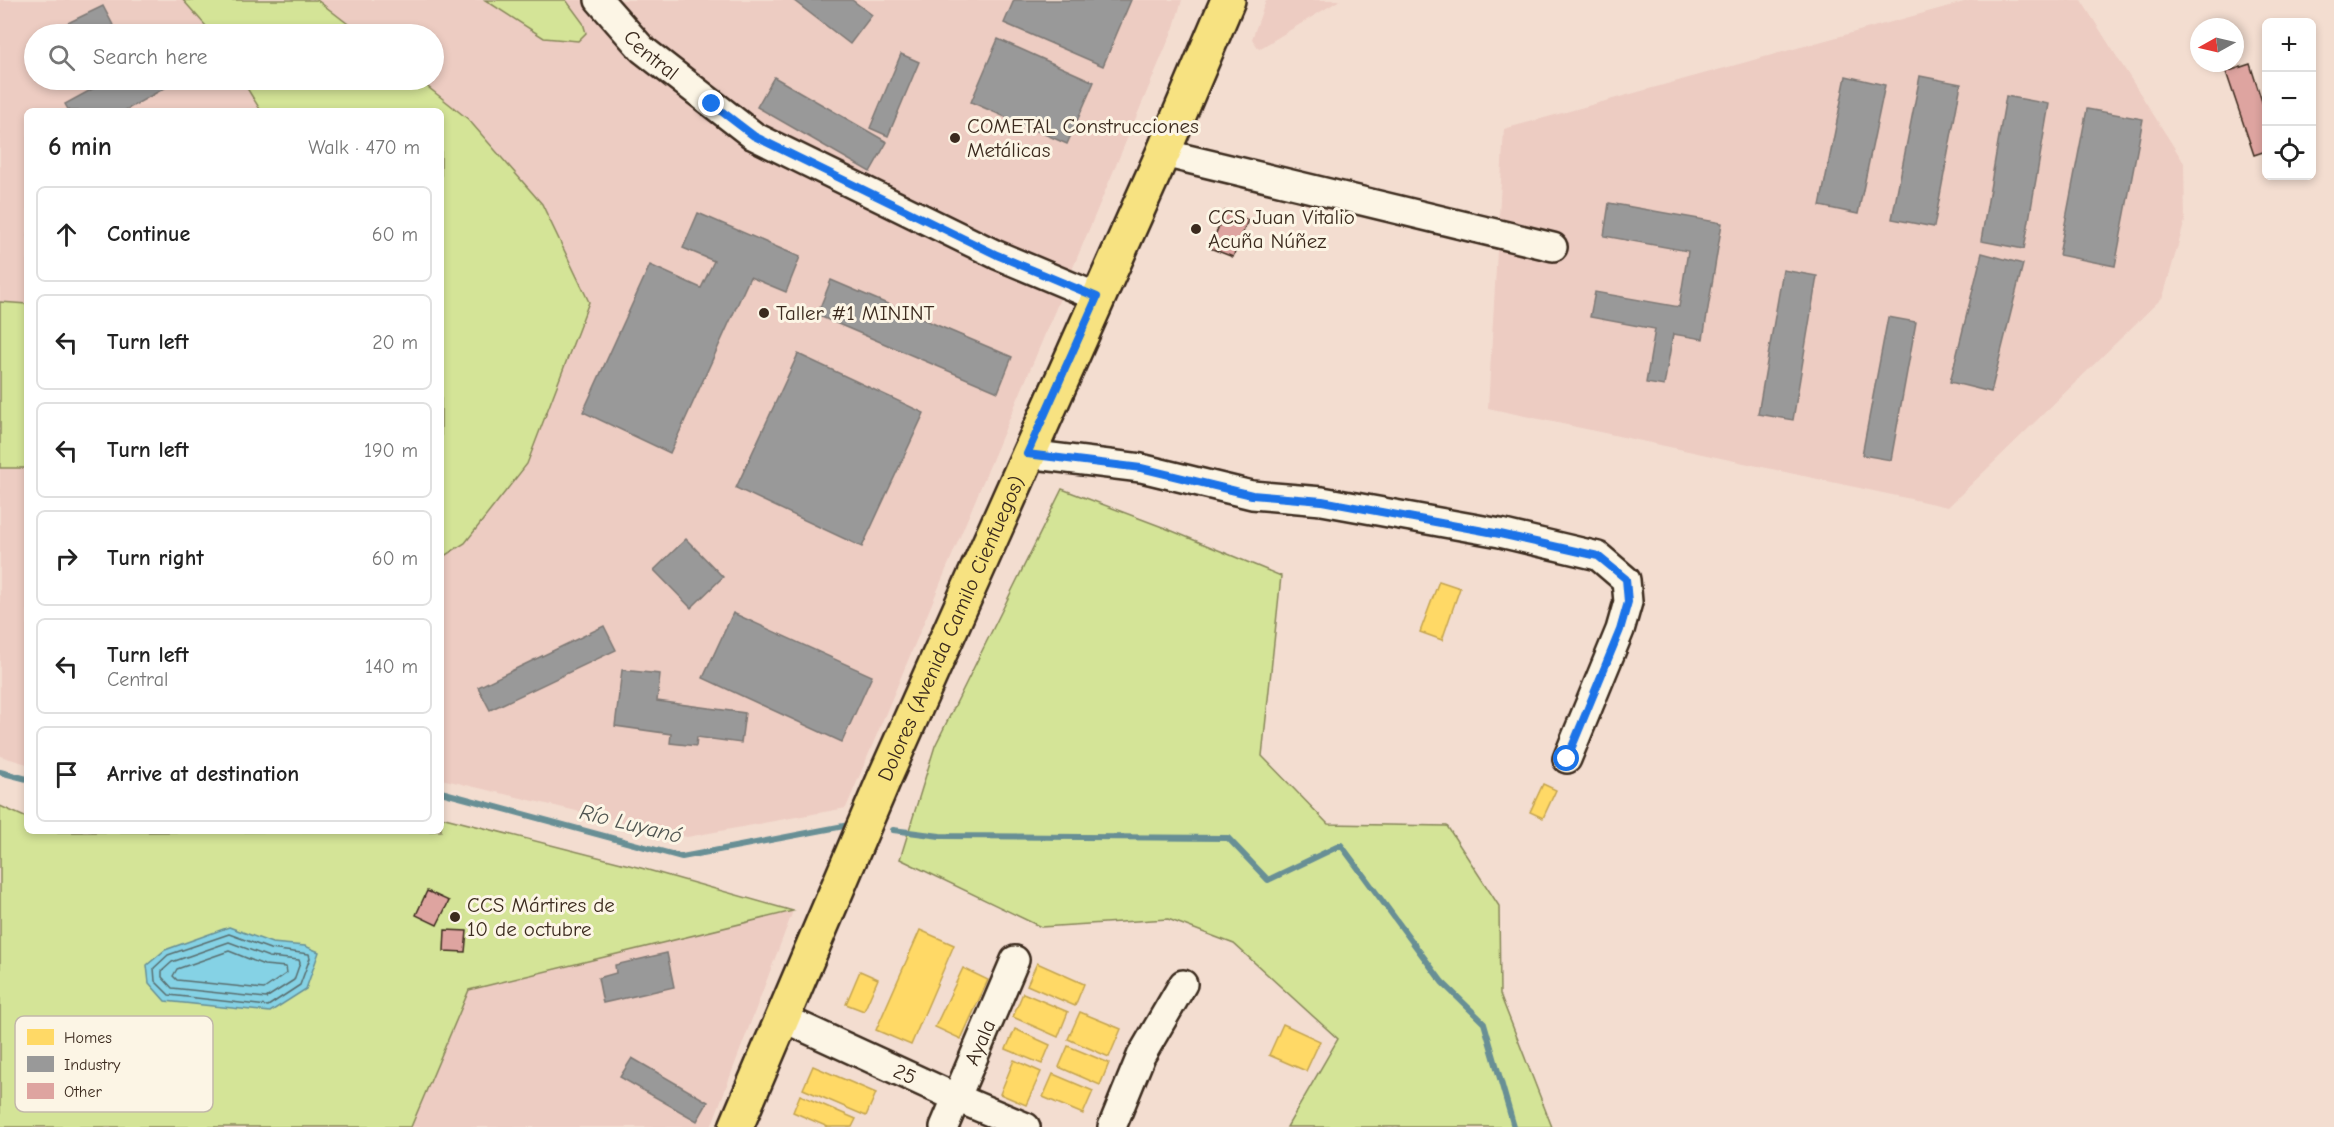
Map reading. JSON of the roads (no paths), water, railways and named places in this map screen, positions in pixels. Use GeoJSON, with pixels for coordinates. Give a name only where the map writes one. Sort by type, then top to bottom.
{"type":"FeatureCollection","features":[{"type":"Feature","properties":{"kind":"main road","name":"Dolores (Avenida Camilo Cienfuegos)"},"geometry":{"type":"LineString","coordinates":[[736,1127],[884,779],[1228,0]]}},
{"type":"Feature","properties":{"kind":"street","name":"Central"},"geometry":{"type":"LineString","coordinates":[[599,0],[642,49],[754,136],[997,255],[1097,297]]}},
{"type":"Feature","properties":{"kind":"street"},"geometry":{"type":"LineString","coordinates":[[1162,153],[1553,247]]}},
{"type":"Feature","properties":{"kind":"street"},"geometry":{"type":"LineString","coordinates":[[1027,454],[1141,468],[1252,495],[1322,501],[1500,534],[1598,556],[1626,579],[1628,602],[1620,630],[1567,759]]}},
{"type":"Feature","properties":{"kind":"street","name":"Ayala"},"geometry":{"type":"LineString","coordinates":[[944,1127],[1015,960]]}},
{"type":"Feature","properties":{"kind":"street"},"geometry":{"type":"LineString","coordinates":[[1112,1127],[1141,1056],[1183,984]]}},
{"type":"Feature","properties":{"kind":"street","name":"25"},"geometry":{"type":"LineString","coordinates":[[783,1018],[1026,1127]]}},
{"type":"Feature","properties":{"kind":"water"},"geometry":{"type":"Polygon","coordinates":[[[229,927],[272,943],[305,946],[319,952],[306,989],[270,1012],[165,1001],[149,983],[147,965],[165,950],[229,927]]]}},
{"type":"Feature","properties":{"kind":"waterway","name":"Río Luyanó"},"geometry":{"type":"LineString","coordinates":[[0,772],[24,778]]}},
{"type":"Feature","properties":{"kind":"waterway","name":"Río Luyanó"},"geometry":{"type":"LineString","coordinates":[[444,793],[682,857],[849,825]]}},
{"type":"Feature","properties":{"kind":"waterway"},"geometry":{"type":"LineString","coordinates":[[893,830],[940,836],[1228,838],[1268,880],[1341,845],[1442,982],[1484,1023],[1514,1127]]}},
{"type":"Feature","properties":{"kind":"place","name":"COMETAL Construcciones Metálicas"},"geometry":{"type":"Point","coordinates":[955,138]}},
{"type":"Feature","properties":{"kind":"place","name":"CCS Juan Vitalio Acuña Núñez"},"geometry":{"type":"Point","coordinates":[1196,229]}},
{"type":"Feature","properties":{"kind":"place","name":"Taller #1 MININT"},"geometry":{"type":"Point","coordinates":[764,313]}},
{"type":"Feature","properties":{"kind":"place","name":"CCS Mártires de 10 de octubre"},"geometry":{"type":"Point","coordinates":[455,917]}}]}
